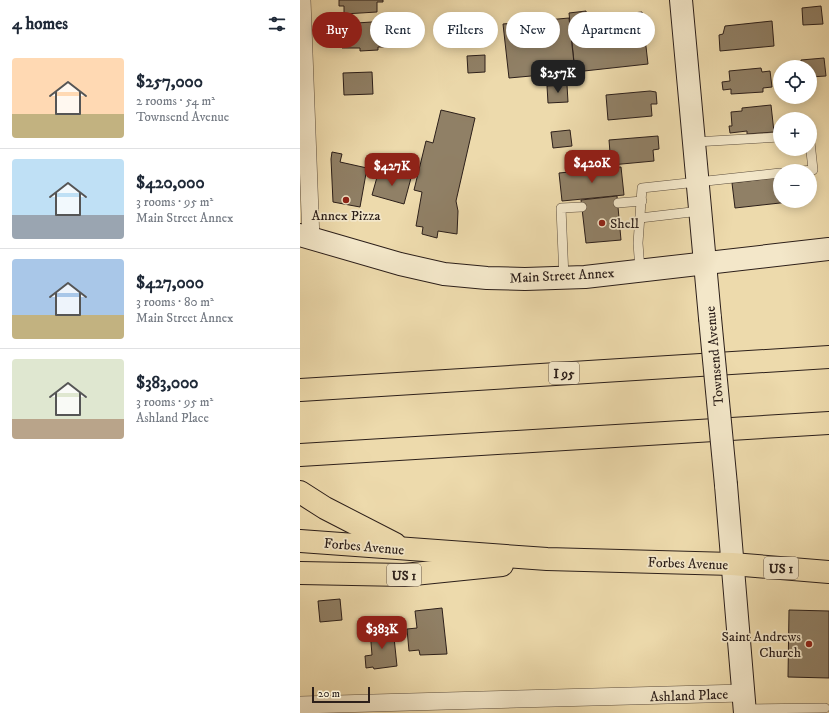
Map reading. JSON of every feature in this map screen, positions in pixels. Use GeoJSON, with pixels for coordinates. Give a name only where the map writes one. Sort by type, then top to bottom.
{"type":"FeatureCollection","features":[{"type":"Feature","properties":{"kind":"main road","name":"Townsend Avenue"},"geometry":{"type":"LineString","coordinates":[[680,0],[706,263],[744,705]]}},
{"type":"Feature","properties":{"kind":"main road","name":"Main Street Annex"},"geometry":{"type":"LineString","coordinates":[[306,238],[400,264],[444,274],[487,278],[564,278],[829,249]]}},
{"type":"Feature","properties":{"kind":"main road","name":"I 95"},"geometry":{"type":"LineString","coordinates":[[300,390],[829,356]]}},
{"type":"Feature","properties":{"kind":"main road"},"geometry":{"type":"LineString","coordinates":[[300,455],[829,422]]}},
{"type":"Feature","properties":{"kind":"main road","name":"US 1"},"geometry":{"type":"LineString","coordinates":[[300,492],[325,508],[405,549]]}},
{"type":"Feature","properties":{"kind":"main road","name":"Forbes Avenue"},"geometry":{"type":"LineString","coordinates":[[300,540],[547,559],[732,564],[829,572]]}},
{"type":"Feature","properties":{"kind":"main road","name":"Forbes Avenue"},"geometry":{"type":"LineString","coordinates":[[300,573],[404,575],[468,570],[547,559]]}},
{"type":"Feature","properties":{"kind":"street"},"geometry":{"type":"LineString","coordinates":[[302,0],[306,238]]}},
{"type":"Feature","properties":{"kind":"street","name":"Ashland Place"},"geometry":{"type":"LineString","coordinates":[[300,705],[744,705]]}},
{"type":"Feature","properties":{"kind":"lane"},"geometry":{"type":"LineString","coordinates":[[694,142],[773,136]]}},
{"type":"Feature","properties":{"kind":"lane"},"geometry":{"type":"LineString","coordinates":[[640,270],[638,243],[642,188],[773,174]]}},
{"type":"Feature","properties":{"kind":"lane"},"geometry":{"type":"LineString","coordinates":[[618,204],[642,201]]}},
{"type":"Feature","properties":{"kind":"lane"},"geometry":{"type":"LineString","coordinates":[[564,278],[561,208],[582,207]]}},
{"type":"Feature","properties":{"kind":"lane"},"geometry":{"type":"LineString","coordinates":[[640,218],[700,211]]}},
{"type":"Feature","properties":{"kind":"lane"},"geometry":{"type":"LineString","coordinates":[[744,705],[825,708]]}},
{"type":"Feature","properties":{"kind":"building"},"geometry":{"type":"Polygon","coordinates":[[[339,0],[383,0],[383,2],[377,2],[377,12],[344,12],[344,6],[339,6],[339,0]]]}},
{"type":"Feature","properties":{"kind":"building"},"geometry":{"type":"Polygon","coordinates":[[[821,6],[823,24],[803,25],[802,8],[821,6]]]}},
{"type":"Feature","properties":{"kind":"building"},"geometry":{"type":"Polygon","coordinates":[[[568,18],[568,48],[572,48],[575,72],[509,78],[503,24],[506,24],[506,48],[560,48],[560,19],[568,18]]]}},
{"type":"Feature","properties":{"kind":"building"},"geometry":{"type":"Polygon","coordinates":[[[772,21],[774,46],[720,51],[719,35],[723,34],[725,26],[772,21]]]}},
{"type":"Feature","properties":{"kind":"building"},"geometry":{"type":"Polygon","coordinates":[[[370,22],[370,48],[378,48],[378,50],[360,51],[360,48],[362,48],[362,23],[370,22]]]}},
{"type":"Feature","properties":{"kind":"building"},"geometry":{"type":"Polygon","coordinates":[[[573,48],[646,48],[648,64],[575,72],[573,48]]]}},
{"type":"Feature","properties":{"kind":"building"},"geometry":{"type":"Polygon","coordinates":[[[485,55],[485,72],[468,73],[467,56],[485,55]]]}},
{"type":"Feature","properties":{"kind":"building"},"geometry":{"type":"Polygon","coordinates":[[[824,58],[826,76],[817,77],[817,60],[801,60],[824,58]]]}},
{"type":"Feature","properties":{"kind":"building"},"geometry":{"type":"Polygon","coordinates":[[[761,68],[762,72],[770,71],[772,87],[763,88],[763,92],[731,94],[731,89],[723,90],[722,82],[730,81],[729,71],[761,68]]]}},
{"type":"Feature","properties":{"kind":"building"},"geometry":{"type":"Polygon","coordinates":[[[372,72],[373,94],[344,95],[343,73],[372,72]]]}},
{"type":"Feature","properties":{"kind":"building"},"geometry":{"type":"Polygon","coordinates":[[[567,85],[568,102],[548,103],[547,86],[567,85]]]}},
{"type":"Feature","properties":{"kind":"building"},"geometry":{"type":"Polygon","coordinates":[[[650,91],[656,92],[657,104],[651,104],[652,116],[608,120],[606,95],[650,91]]]}},
{"type":"Feature","properties":{"kind":"building"},"geometry":{"type":"Polygon","coordinates":[[[771,105],[773,132],[747,134],[747,131],[730,133],[729,126],[732,126],[731,112],[742,111],[742,108],[771,105]]]}},
{"type":"Feature","properties":{"kind":"building"},"geometry":{"type":"Polygon","coordinates":[[[441,110],[475,118],[456,201],[458,211],[457,234],[438,231],[437,238],[422,234],[423,227],[416,226],[422,192],[414,190],[426,141],[433,143],[441,110]]]}},
{"type":"Feature","properties":{"kind":"building"},"geometry":{"type":"Polygon","coordinates":[[[570,130],[572,146],[553,148],[551,132],[570,130]]]}},
{"type":"Feature","properties":{"kind":"building"},"geometry":{"type":"Polygon","coordinates":[[[658,136],[659,149],[653,150],[654,161],[611,165],[609,140],[658,136]]]}},
{"type":"Feature","properties":{"kind":"building"},"geometry":{"type":"Polygon","coordinates":[[[332,152],[342,154],[340,162],[367,168],[360,207],[333,202],[332,152]]]}},
{"type":"Feature","properties":{"kind":"building"},"geometry":{"type":"Polygon","coordinates":[[[621,167],[624,195],[562,201],[559,173],[621,167]]]}},
{"type":"Feature","properties":{"kind":"building"},"geometry":{"type":"Polygon","coordinates":[[[379,170],[411,178],[404,204],[372,195],[379,170]]]}},
{"type":"Feature","properties":{"kind":"building"},"geometry":{"type":"Polygon","coordinates":[[[773,178],[773,204],[735,208],[732,183],[773,178]]]}},
{"type":"Feature","properties":{"kind":"building","name":"Shell"},"geometry":{"type":"Polygon","coordinates":[[[617,196],[621,240],[586,243],[581,200],[617,196]]]}},
{"type":"Feature","properties":{"kind":"building"},"geometry":{"type":"Polygon","coordinates":[[[340,599],[342,620],[320,622],[318,601],[340,599]]]}},
{"type":"Feature","properties":{"kind":"building"},"geometry":{"type":"Polygon","coordinates":[[[442,608],[447,654],[420,655],[419,650],[409,651],[407,629],[417,628],[415,611],[442,608]]]}},
{"type":"Feature","properties":{"kind":"building","name":"Saint Andrews Church"},"geometry":{"type":"Polygon","coordinates":[[[789,610],[829,611],[829,678],[788,677],[789,610]]]}},
{"type":"Feature","properties":{"kind":"building"},"geometry":{"type":"Polygon","coordinates":[[[393,628],[397,666],[374,669],[373,667],[366,668],[365,656],[372,655],[370,630],[393,628]]]}},
{"type":"Feature","properties":{"kind":"place","name":"Annex Pizza"},"geometry":{"type":"Point","coordinates":[346,200]}},
{"type":"Feature","properties":{"kind":"place","name":"Shell"},"geometry":{"type":"Point","coordinates":[602,223]}},
{"type":"Feature","properties":{"kind":"place","name":"Saint Andrews Church"},"geometry":{"type":"Point","coordinates":[809,644]}}]}
